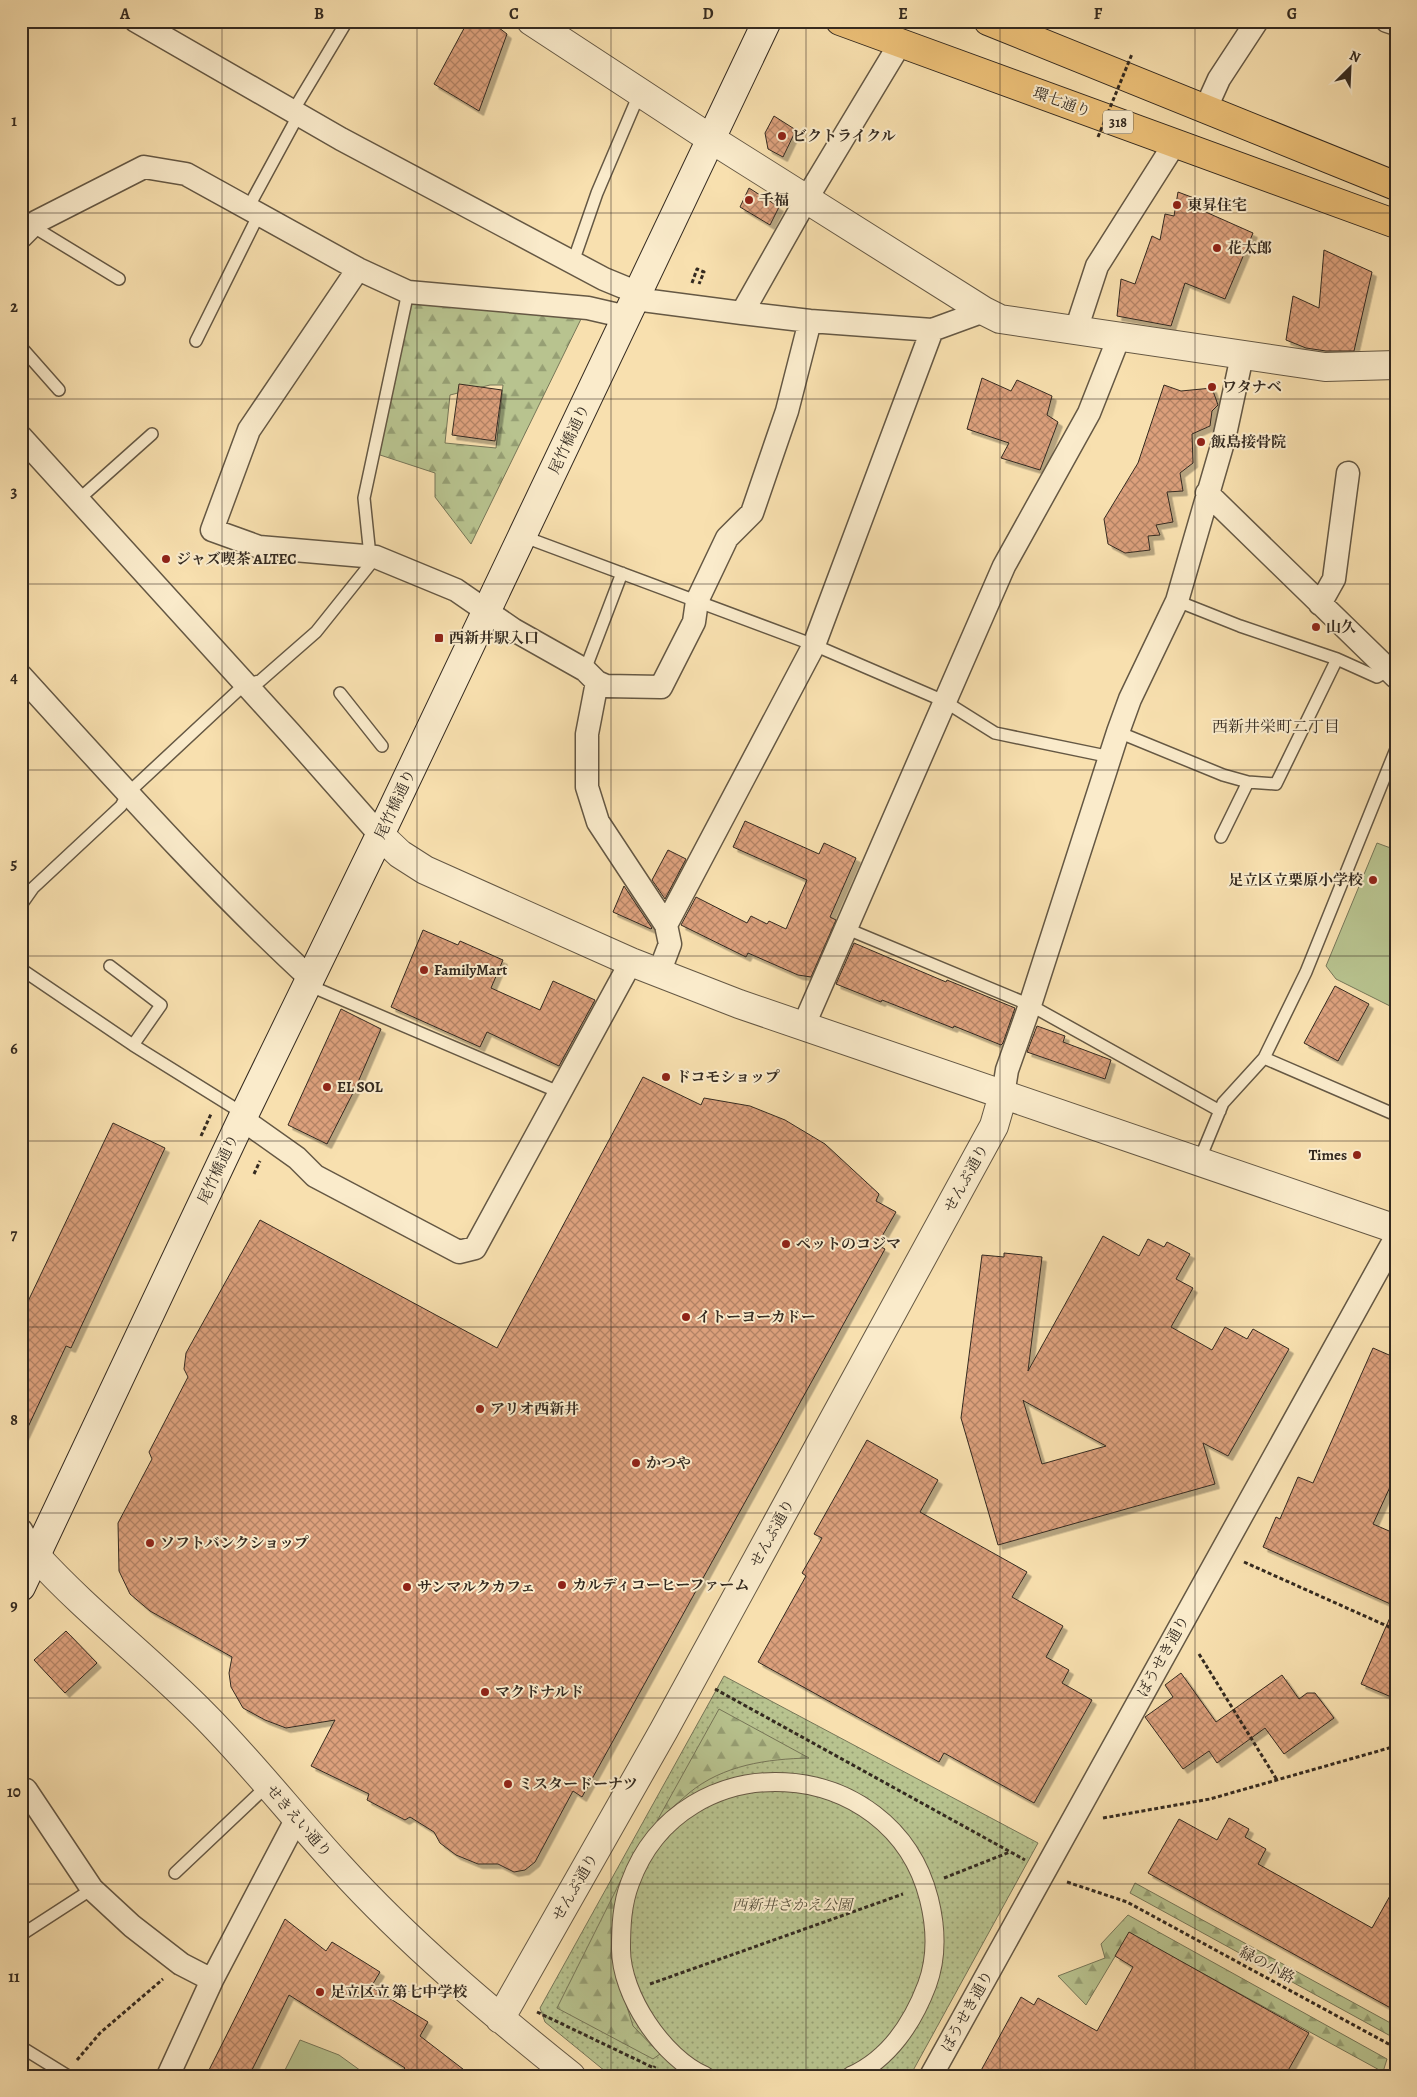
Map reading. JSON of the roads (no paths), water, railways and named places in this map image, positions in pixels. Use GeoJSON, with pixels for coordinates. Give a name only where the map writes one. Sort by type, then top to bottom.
{"type":"FeatureCollection","features":[{"type":"Feature","properties":{"kind":"main road","name":"環七通り"},"geometry":{"type":"LineString","coordinates":[[840,21],[1396,224]]}},
{"type":"Feature","properties":{"kind":"main road"},"geometry":{"type":"LineString","coordinates":[[988,21],[1396,186]]}},
{"type":"Feature","properties":{"kind":"main road"},"geometry":{"type":"LineString","coordinates":[[1252,129],[1348,148],[1396,166]]}},
{"type":"Feature","properties":{"kind":"main road"},"geometry":{"type":"LineString","coordinates":[[1259,174],[1396,239]]}},
{"type":"Feature","properties":{"kind":"street"},"geometry":{"type":"LineString","coordinates":[[136,21],[296,113],[604,279],[633,303]]}},
{"type":"Feature","properties":{"kind":"street"},"geometry":{"type":"LineString","coordinates":[[532,21],[711,139],[984,311],[1000,319],[1325,367],[1396,365]]}},
{"type":"Feature","properties":{"kind":"street","name":"尾竹橋通り"},"geometry":{"type":"LineString","coordinates":[[21,1587],[243,1116],[380,835],[767,21]]}},
{"type":"Feature","properties":{"kind":"street"},"geometry":{"type":"LineString","coordinates":[[1205,110],[1219,79],[1257,21]]}},
{"type":"Feature","properties":{"kind":"street"},"geometry":{"type":"LineString","coordinates":[[1388,21],[1396,24]]}},
{"type":"Feature","properties":{"kind":"street"},"geometry":{"type":"LineString","coordinates":[[742,313],[806,198],[901,42]]}},
{"type":"Feature","properties":{"kind":"street"},"geometry":{"type":"LineString","coordinates":[[1076,330],[1097,266],[1175,143]]}},
{"type":"Feature","properties":{"kind":"street"},"geometry":{"type":"LineString","coordinates":[[25,227],[144,167],[186,174],[358,269],[408,292],[588,308],[633,303],[810,321],[932,330],[984,311]]}},
{"type":"Feature","properties":{"kind":"street"},"geometry":{"type":"LineString","coordinates":[[358,269],[249,430],[212,530],[259,547],[373,556],[456,590],[514,630],[606,686],[661,687],[694,622],[697,601],[727,538],[752,513],[787,411],[810,321]]}},
{"type":"Feature","properties":{"kind":"street"},"geometry":{"type":"LineString","coordinates":[[666,925],[814,645],[932,330]]}},
{"type":"Feature","properties":{"kind":"street"},"geometry":{"type":"LineString","coordinates":[[803,1027],[1004,566],[1089,414],[1119,337]]}},
{"type":"Feature","properties":{"kind":"street"},"geometry":{"type":"LineString","coordinates":[[1003,1096],[1007,1070],[1030,1005],[1118,732],[1130,699],[1177,601],[1224,439],[1242,356]]}},
{"type":"Feature","properties":{"kind":"street"},"geometry":{"type":"LineString","coordinates":[[21,437],[246,684],[380,835],[400,854],[425,870],[631,962],[803,1027],[1396,1229]]}},
{"type":"Feature","properties":{"kind":"street"},"geometry":{"type":"LineString","coordinates":[[1320,604],[1334,579],[1348,473]]}},
{"type":"Feature","properties":{"kind":"street"},"geometry":{"type":"LineString","coordinates":[[1207,493],[1320,604],[1394,671]]}},
{"type":"Feature","properties":{"kind":"street"},"geometry":{"type":"LineString","coordinates":[[21,676],[128,793],[309,982]]}},
{"type":"Feature","properties":{"kind":"street"},"geometry":{"type":"LineString","coordinates":[[591,676],[587,734],[587,787],[598,822],[666,925],[670,944],[659,973]]}},
{"type":"Feature","properties":{"kind":"street"},"geometry":{"type":"LineString","coordinates":[[243,1116],[296,1158],[315,1176],[459,1252],[475,1248],[631,962]]}},
{"type":"Feature","properties":{"kind":"street","name":"せんぷ通り"},"geometry":{"type":"LineString","coordinates":[[500,2019],[664,1730],[994,1126],[1003,1096]]}},
{"type":"Feature","properties":{"kind":"street","name":"ぼうせき通り"},"geometry":{"type":"LineString","coordinates":[[931,2076],[1396,1237]]}},
{"type":"Feature","properties":{"kind":"street"},"geometry":{"type":"LineString","coordinates":[[21,1530],[36,1556]]}},
{"type":"Feature","properties":{"kind":"street","name":"せきえい通り"},"geometry":{"type":"LineString","coordinates":[[36,1556],[67,1590],[203,1714],[338,1866],[384,1913],[500,2019],[571,2076]]}},
{"type":"Feature","properties":{"kind":"street"},"geometry":{"type":"LineString","coordinates":[[705,2076],[671,2052],[647,2024],[630,1991],[621,1955],[621,1919],[630,1883],[639,1865],[647,1850],[671,1822],[701,1800],[735,1786],[772,1780],[809,1784],[844,1795],[871,1812],[894,1832],[912,1857],[926,1886],[933,1916],[935,1947],[930,1977],[919,2007],[903,2033],[881,2056],[851,2076]]}},
{"type":"Feature","properties":{"kind":"street"},"geometry":{"type":"LineString","coordinates":[[23,1789],[92,1889],[132,1926],[181,1964],[212,1980]]}},
{"type":"Feature","properties":{"kind":"street"},"geometry":{"type":"LineString","coordinates":[[168,2076],[212,1980],[297,1818]]}},
{"type":"Feature","properties":{"kind":"lane"},"geometry":{"type":"LineString","coordinates":[[196,340],[296,113],[347,21]]}},
{"type":"Feature","properties":{"kind":"lane"},"geometry":{"type":"LineString","coordinates":[[573,262],[597,193],[640,92]]}},
{"type":"Feature","properties":{"kind":"lane"},"geometry":{"type":"LineString","coordinates":[[25,227],[119,279]]}},
{"type":"Feature","properties":{"kind":"lane"},"geometry":{"type":"LineString","coordinates":[[21,905],[33,888],[121,806],[128,793],[246,684],[260,681],[316,632],[373,556],[364,498],[408,292]]}},
{"type":"Feature","properties":{"kind":"lane"},"geometry":{"type":"LineString","coordinates":[[21,347],[59,390]]}},
{"type":"Feature","properties":{"kind":"lane"},"geometry":{"type":"LineString","coordinates":[[78,500],[152,434]]}},
{"type":"Feature","properties":{"kind":"lane"},"geometry":{"type":"LineString","coordinates":[[522,536],[814,645],[944,701],[994,733],[1111,757]]}},
{"type":"Feature","properties":{"kind":"lane"},"geometry":{"type":"LineString","coordinates":[[591,676],[622,573]]}},
{"type":"Feature","properties":{"kind":"lane"},"geometry":{"type":"LineString","coordinates":[[1177,601],[1240,626],[1337,659],[1377,678],[1394,671]]}},
{"type":"Feature","properties":{"kind":"lane"},"geometry":{"type":"LineString","coordinates":[[1118,732],[1224,775],[1248,782],[1276,784],[1337,659]]}},
{"type":"Feature","properties":{"kind":"lane"},"geometry":{"type":"LineString","coordinates":[[340,693],[382,746]]}},
{"type":"Feature","properties":{"kind":"lane"},"geometry":{"type":"LineString","coordinates":[[1199,1161],[1223,1103],[1264,1058],[1306,972],[1396,749]]}},
{"type":"Feature","properties":{"kind":"lane"},"geometry":{"type":"LineString","coordinates":[[1220,837],[1248,782]]}},
{"type":"Feature","properties":{"kind":"lane"},"geometry":{"type":"LineString","coordinates":[[845,928],[1030,1005],[1220,1111]]}},
{"type":"Feature","properties":{"kind":"lane"},"geometry":{"type":"LineString","coordinates":[[110,966],[161,1005],[133,1045]]}},
{"type":"Feature","properties":{"kind":"lane"},"geometry":{"type":"LineString","coordinates":[[21,969],[133,1045],[243,1116]]}},
{"type":"Feature","properties":{"kind":"lane"},"geometry":{"type":"LineString","coordinates":[[309,982],[561,1093]]}},
{"type":"Feature","properties":{"kind":"lane"},"geometry":{"type":"LineString","coordinates":[[1264,1058],[1396,1115]]}},
{"type":"Feature","properties":{"kind":"lane"},"geometry":{"type":"LineString","coordinates":[[175,1872],[268,1785]]}},
{"type":"Feature","properties":{"kind":"lane"},"geometry":{"type":"LineString","coordinates":[[21,1935],[92,1889]]}},
{"type":"Feature","properties":{"kind":"lane"},"geometry":{"type":"LineString","coordinates":[[21,2047],[67,2075]]}},
{"type":"Feature","properties":{"kind":"place","name":"ビクトライクル"},"geometry":{"type":"Point","coordinates":[782,136]}},
{"type":"Feature","properties":{"kind":"place","name":"千福"},"geometry":{"type":"Point","coordinates":[749,200]}},
{"type":"Feature","properties":{"kind":"place","name":"東昇住宅"},"geometry":{"type":"Point","coordinates":[1177,205]}},
{"type":"Feature","properties":{"kind":"place","name":"花太郎"},"geometry":{"type":"Point","coordinates":[1217,248]}},
{"type":"Feature","properties":{"kind":"place","name":"ワタナベ"},"geometry":{"type":"Point","coordinates":[1212,387]}},
{"type":"Feature","properties":{"kind":"place","name":"飯島接骨院"},"geometry":{"type":"Point","coordinates":[1201,442]}},
{"type":"Feature","properties":{"kind":"place","name":"ジャズ喫茶 ALTEC"},"geometry":{"type":"Point","coordinates":[166,559]}},
{"type":"Feature","properties":{"kind":"place","name":"山久"},"geometry":{"type":"Point","coordinates":[1316,627]}},
{"type":"Feature","properties":{"kind":"place","name":"西新井駅入口"},"geometry":{"type":"Point","coordinates":[439,638]}},
{"type":"Feature","properties":{"kind":"place","name":"足立区立栗原小学校"},"geometry":{"type":"Point","coordinates":[1373,880]}},
{"type":"Feature","properties":{"kind":"place","name":"FamilyMart"},"geometry":{"type":"Point","coordinates":[424,970]}},
{"type":"Feature","properties":{"kind":"place","name":"ドコモショップ"},"geometry":{"type":"Point","coordinates":[666,1077]}},
{"type":"Feature","properties":{"kind":"place","name":"EL SOL"},"geometry":{"type":"Point","coordinates":[327,1087]}},
{"type":"Feature","properties":{"kind":"place","name":"Times"},"geometry":{"type":"Point","coordinates":[1357,1155]}},
{"type":"Feature","properties":{"kind":"place","name":"ペットのコジマ"},"geometry":{"type":"Point","coordinates":[786,1244]}},
{"type":"Feature","properties":{"kind":"place","name":"イトーヨーカドー"},"geometry":{"type":"Point","coordinates":[686,1317]}},
{"type":"Feature","properties":{"kind":"place","name":"アリオ西新井"},"geometry":{"type":"Point","coordinates":[480,1409]}},
{"type":"Feature","properties":{"kind":"place","name":"かつや"},"geometry":{"type":"Point","coordinates":[636,1463]}},
{"type":"Feature","properties":{"kind":"place","name":"ソフトバンクショップ"},"geometry":{"type":"Point","coordinates":[150,1543]}},
{"type":"Feature","properties":{"kind":"place","name":"カルディコーヒーファーム"},"geometry":{"type":"Point","coordinates":[562,1585]}},
{"type":"Feature","properties":{"kind":"place","name":"サンマルクカフェ"},"geometry":{"type":"Point","coordinates":[407,1587]}},
{"type":"Feature","properties":{"kind":"place","name":"マクドナルド"},"geometry":{"type":"Point","coordinates":[485,1692]}},
{"type":"Feature","properties":{"kind":"place","name":"ミスタードーナツ"},"geometry":{"type":"Point","coordinates":[508,1784]}},
{"type":"Feature","properties":{"kind":"place","name":"足立区立 第七中学校"},"geometry":{"type":"Point","coordinates":[320,1992]}},
{"type":"Feature","properties":{"kind":"district","name":"西新井栄町二丁目"},"geometry":{"type":"Point","coordinates":[1276,727]}},
{"type":"Feature","properties":{"kind":"park label","name":"西新井さかえ公園"},"geometry":{"type":"Point","coordinates":[792,1905]}}]}
